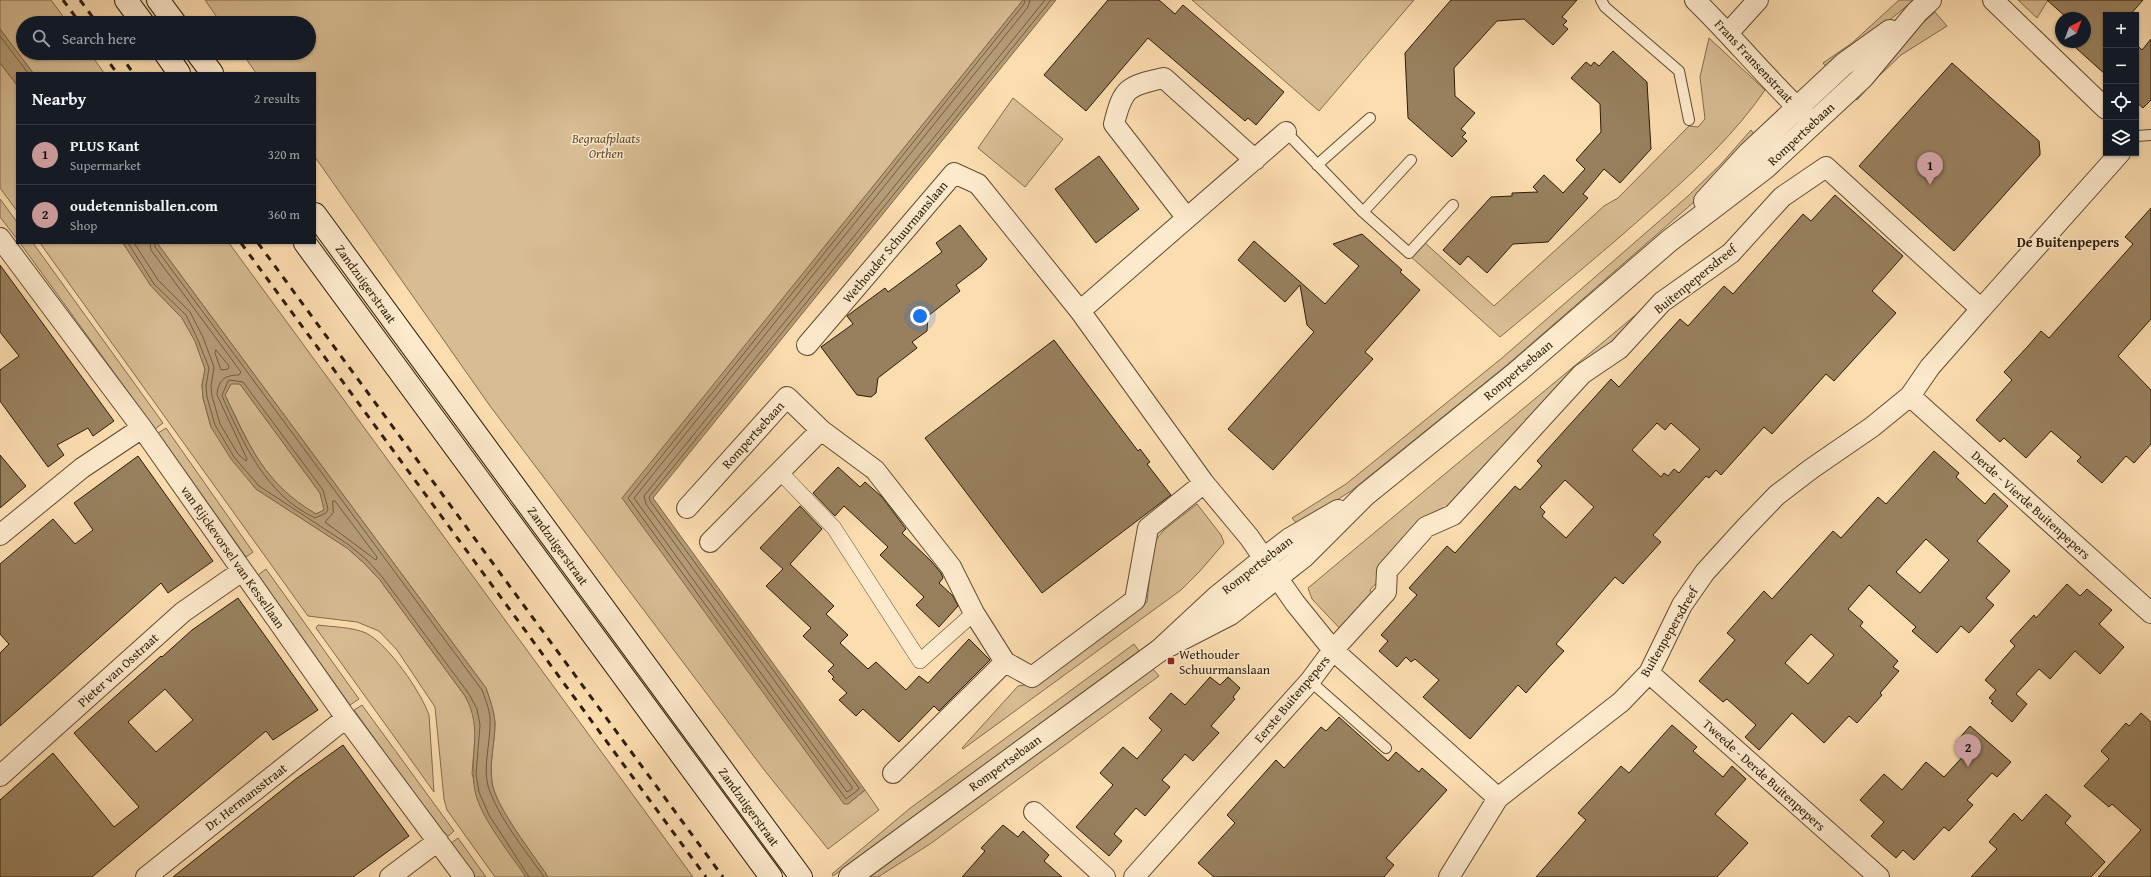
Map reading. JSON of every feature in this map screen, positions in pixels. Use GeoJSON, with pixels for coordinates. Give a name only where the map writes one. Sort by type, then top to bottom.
{"type":"FeatureCollection","features":[{"type":"Feature","properties":{"kind":"street"},"geometry":{"type":"LineString","coordinates":[[126,0],[138,16]]}},
{"type":"Feature","properties":{"kind":"street"},"geometry":{"type":"LineString","coordinates":[[158,0],[171,16]]}},
{"type":"Feature","properties":{"kind":"street","name":"Frans Fransenstraat"},"geometry":{"type":"LineString","coordinates":[[1695,0],[1728,32],[1776,87],[1813,123]]}},
{"type":"Feature","properties":{"kind":"street"},"geometry":{"type":"LineString","coordinates":[[1728,32],[1758,0]]}},
{"type":"Feature","properties":{"kind":"street"},"geometry":{"type":"LineString","coordinates":[[1993,0],[2103,106]]}},
{"type":"Feature","properties":{"kind":"street","name":"Rompertsebaan"},"geometry":{"type":"LineString","coordinates":[[1669,240],[1749,153],[1844,64],[1924,6]]}},
{"type":"Feature","properties":{"kind":"street","name":"Rompertsebaan"},"geometry":{"type":"LineString","coordinates":[[850,877],[1160,650],[1230,614],[1270,568],[1304,556],[1365,495],[1516,373],[1669,240],[1764,168],[1862,78],[1924,6]]}},
{"type":"Feature","properties":{"kind":"street"},"geometry":{"type":"LineString","coordinates":[[170,60],[179,72]]}},
{"type":"Feature","properties":{"kind":"street"},"geometry":{"type":"LineString","coordinates":[[202,60],[211,72]]}},
{"type":"Feature","properties":{"kind":"street"},"geometry":{"type":"LineString","coordinates":[[1186,217],[1114,124],[1120,101],[1134,85],[1164,78],[1255,160]]}},
{"type":"Feature","properties":{"kind":"street"},"geometry":{"type":"LineString","coordinates":[[1080,311],[1186,217],[1255,160],[1286,132]]}},
{"type":"Feature","properties":{"kind":"street","name":"Buitenpepersdreef"},"geometry":{"type":"LineString","coordinates":[[1449,877],[1498,798],[1620,702],[1649,673],[1682,605],[1705,572],[1746,527],[1789,486],[1872,427],[1910,396],[1930,367],[2117,156]]}},
{"type":"Feature","properties":{"kind":"street","name":"Buitenpepersdreef"},"geometry":{"type":"LineString","coordinates":[[1333,650],[1386,592],[1387,571],[1426,527],[1453,515],[1582,374],[1619,349],[1662,302],[1731,253],[1782,197],[1826,168],[1982,309]]}},
{"type":"Feature","properties":{"kind":"street","name":"Wethouder Schuurmanslaan"},"geometry":{"type":"LineString","coordinates":[[807,346],[954,173],[978,184],[1080,311],[1204,483],[1249,536],[1270,568]]}},
{"type":"Feature","properties":{"kind":"street","name":"Zandzuigerstraat"},"geometry":{"type":"LineString","coordinates":[[316,215],[800,876]]}},
{"type":"Feature","properties":{"kind":"street","name":"van Rijckevorsel van Kessellaan"},"geometry":{"type":"LineString","coordinates":[[0,238],[142,428],[346,718],[464,877]]}},
{"type":"Feature","properties":{"kind":"street","name":"Zandzuigerstraat"},"geometry":{"type":"LineString","coordinates":[[305,244],[771,877]]}},
{"type":"Feature","properties":{"kind":"street","name":"Derde - Vierde Buitenpepers"},"geometry":{"type":"LineString","coordinates":[[1910,396],[2151,614]]}},
{"type":"Feature","properties":{"kind":"street","name":"Rompertsebaan"},"geometry":{"type":"LineString","coordinates":[[687,508],[787,397],[821,430],[875,470],[951,567],[974,613],[1006,662],[1032,677],[1136,600],[1148,528],[1204,483]]}},
{"type":"Feature","properties":{"kind":"street"},"geometry":{"type":"LineString","coordinates":[[0,536],[82,468],[142,428]]}},
{"type":"Feature","properties":{"kind":"street"},"geometry":{"type":"LineString","coordinates":[[710,542],[821,430]]}},
{"type":"Feature","properties":{"kind":"street"},"geometry":{"type":"LineString","coordinates":[[780,472],[834,528],[920,661],[974,613]]}},
{"type":"Feature","properties":{"kind":"street","name":"Rompertsebaan"},"geometry":{"type":"LineString","coordinates":[[1270,568],[1295,603],[1333,650]]}},
{"type":"Feature","properties":{"kind":"street","name":"Pieter van Osstraat"},"geometry":{"type":"LineString","coordinates":[[0,776],[183,612],[242,571]]}},
{"type":"Feature","properties":{"kind":"street","name":"Eerste Buitenpepers"},"geometry":{"type":"LineString","coordinates":[[1134,877],[1310,681],[1333,650],[1498,798]]}},
{"type":"Feature","properties":{"kind":"street"},"geometry":{"type":"LineString","coordinates":[[893,774],[1006,662]]}},
{"type":"Feature","properties":{"kind":"street","name":"Tweede - Derde Buitenpepers"},"geometry":{"type":"LineString","coordinates":[[1649,673],[1879,877]]}},
{"type":"Feature","properties":{"kind":"street","name":"Dr. Hermansstraat"},"geometry":{"type":"LineString","coordinates":[[157,873],[346,718]]}},
{"type":"Feature","properties":{"kind":"street"},"geometry":{"type":"LineString","coordinates":[[1034,812],[1105,877]]}},
{"type":"Feature","properties":{"kind":"street"},"geometry":{"type":"LineString","coordinates":[[390,877],[438,841]]}},
{"type":"Feature","properties":{"kind":"lane"},"geometry":{"type":"LineString","coordinates":[[168,0],[174,16]]}},
{"type":"Feature","properties":{"kind":"lane"},"geometry":{"type":"LineString","coordinates":[[1606,2],[1679,71],[1689,120]]}},
{"type":"Feature","properties":{"kind":"lane"},"geometry":{"type":"LineString","coordinates":[[1317,165],[1370,118]]}},
{"type":"Feature","properties":{"kind":"lane"},"geometry":{"type":"LineString","coordinates":[[1286,132],[1363,212],[1409,253],[1453,205]]}},
{"type":"Feature","properties":{"kind":"lane"},"geometry":{"type":"LineString","coordinates":[[2139,136],[2151,135]]}},
{"type":"Feature","properties":{"kind":"lane"},"geometry":{"type":"LineString","coordinates":[[1363,212],[1411,160]]}},
{"type":"Feature","properties":{"kind":"lane"},"geometry":{"type":"LineString","coordinates":[[1310,681],[1386,748]]}},
{"type":"Feature","properties":{"kind":"green space"},"geometry":{"type":"Polygon","coordinates":[[[0,0],[51,0],[63,16],[16,16],[16,50],[0,29],[0,0]]]}},
{"type":"Feature","properties":{"kind":"green space","name":"Begraafplaats Orthen"},"geometry":{"type":"Polygon","coordinates":[[[205,0],[1023,0],[623,498],[848,804],[865,790],[879,810],[828,849],[765,771],[490,406],[316,158],[316,72],[255,72],[247,60],[316,60],[316,16],[216,16],[205,0]]]}},
{"type":"Feature","properties":{"kind":"green space"},"geometry":{"type":"Polygon","coordinates":[[[1192,0],[1414,0],[1319,111],[1192,0]]]}},
{"type":"Feature","properties":{"kind":"green space"},"geometry":{"type":"Polygon","coordinates":[[[1899,0],[1914,0],[1829,70],[1823,63],[1852,43],[1899,0]]]}},
{"type":"Feature","properties":{"kind":"green space"},"geometry":{"type":"Polygon","coordinates":[[[2018,0],[2048,0],[2037,18],[2018,0]]]}},
{"type":"Feature","properties":{"kind":"green space"},"geometry":{"type":"Polygon","coordinates":[[[1935,12],[1947,26],[1901,55],[1857,100],[1853,95],[1917,28],[1935,12]]]}},
{"type":"Feature","properties":{"kind":"green space"},"geometry":{"type":"Polygon","coordinates":[[[1709,38],[1765,90],[1728,137],[1685,179],[1598,256],[1500,337],[1409,255],[1422,240],[1494,306],[1604,206],[1618,198],[1689,126],[1698,127],[1705,119],[1700,77],[1709,38]]]}},
{"type":"Feature","properties":{"kind":"green space"},"geometry":{"type":"Polygon","coordinates":[[[23,60],[95,60],[103,72],[32,72],[23,60]]]}},
{"type":"Feature","properties":{"kind":"green space"},"geometry":{"type":"Polygon","coordinates":[[[0,63],[16,84],[16,210],[0,188],[0,63]]]}},
{"type":"Feature","properties":{"kind":"green space"},"geometry":{"type":"Polygon","coordinates":[[[1013,98],[1063,139],[1025,187],[978,148],[1013,98]]]}},
{"type":"Feature","properties":{"kind":"green space"},"geometry":{"type":"Polygon","coordinates":[[[1751,130],[1756,136],[1694,202],[1507,365],[1351,491],[1298,525],[1292,518],[1346,484],[1502,358],[1688,196],[1721,164],[1751,130]]]}},
{"type":"Feature","properties":{"kind":"green space"},"geometry":{"type":"Polygon","coordinates":[[[0,199],[16,221],[16,238],[0,217],[0,199]]]}},
{"type":"Feature","properties":{"kind":"green space"},"geometry":{"type":"Polygon","coordinates":[[[21,244],[34,244],[163,423],[155,429],[21,244]]]}},
{"type":"Feature","properties":{"kind":"green space"},"geometry":{"type":"Polygon","coordinates":[[[41,244],[124,244],[151,286],[182,318],[195,341],[205,369],[202,385],[203,398],[211,427],[256,489],[347,548],[364,563],[380,580],[465,696],[473,710],[476,726],[472,774],[486,817],[526,877],[495,877],[447,810],[444,799],[435,707],[397,650],[379,631],[357,622],[308,616],[41,244]]]}},
{"type":"Feature","properties":{"kind":"green space"},"geometry":{"type":"Polygon","coordinates":[[[158,244],[230,244],[693,877],[548,877],[507,817],[495,792],[492,782],[491,767],[495,723],[493,710],[486,688],[158,244]]]}},
{"type":"Feature","properties":{"kind":"green space"},"geometry":{"type":"Polygon","coordinates":[[[1662,293],[1513,458],[1440,514],[1370,590],[1375,602],[1346,635],[1312,599],[1308,588],[1662,293]]]}},
{"type":"Feature","properties":{"kind":"green space"},"geometry":{"type":"Polygon","coordinates":[[[231,383],[240,384],[320,493],[325,510],[316,514],[283,490],[271,477],[260,462],[242,431],[225,395],[231,383]]]}},
{"type":"Feature","properties":{"kind":"green space"},"geometry":{"type":"Polygon","coordinates":[[[166,428],[253,552],[246,557],[158,433],[166,428]]]}},
{"type":"Feature","properties":{"kind":"green space"},"geometry":{"type":"Polygon","coordinates":[[[1197,504],[1221,535],[1224,543],[1200,571],[1181,590],[963,749],[962,748],[1018,686],[1042,682],[1147,602],[1153,543],[1164,530],[1197,504]]]}},
{"type":"Feature","properties":{"kind":"green space"},"geometry":{"type":"Polygon","coordinates":[[[266,569],[359,699],[350,705],[258,575],[266,569]]]}},
{"type":"Feature","properties":{"kind":"green space"},"geometry":{"type":"Polygon","coordinates":[[[318,625],[349,628],[366,633],[384,647],[403,670],[419,694],[429,715],[434,792],[316,628],[318,625]]]}},
{"type":"Feature","properties":{"kind":"green space"},"geometry":{"type":"Polygon","coordinates":[[[1134,644],[1139,651],[833,876],[832,874],[909,809],[1134,644]]]}},
{"type":"Feature","properties":{"kind":"green space"},"geometry":{"type":"Polygon","coordinates":[[[1153,669],[1159,676],[930,844],[878,877],[870,877],[1153,669]]]}},
{"type":"Feature","properties":{"kind":"green space"},"geometry":{"type":"Polygon","coordinates":[[[362,705],[454,831],[446,838],[354,710],[362,705]]]}},
{"type":"Feature","properties":{"kind":"green space"},"geometry":{"type":"Polygon","coordinates":[[[458,838],[486,877],[474,877],[450,844],[458,838]]]}},
{"type":"Feature","properties":{"kind":"water"},"geometry":{"type":"Polygon","coordinates":[[[1023,0],[1056,0],[653,498],[865,790],[848,804],[844,804],[622,498],[1023,0]]]}},
{"type":"Feature","properties":{"kind":"water"},"geometry":{"type":"Polygon","coordinates":[[[0,29],[16,50],[16,60],[23,60],[32,72],[16,72],[16,84],[0,63],[0,29]]]}},
{"type":"Feature","properties":{"kind":"water"},"geometry":{"type":"Polygon","coordinates":[[[124,244],[158,244],[486,688],[493,710],[495,723],[491,775],[495,792],[507,817],[548,877],[526,877],[489,824],[475,791],[473,766],[475,732],[471,708],[465,696],[380,580],[347,548],[256,489],[231,459],[211,427],[203,398],[202,385],[205,369],[195,341],[182,318],[151,286],[124,244]],[[231,384],[225,395],[242,431],[260,462],[271,477],[298,502],[316,514],[324,510],[320,493],[240,384],[231,384]]]}},
{"type":"Feature","properties":{"kind":"building"},"geometry":{"type":"Polygon","coordinates":[[[1108,0],[1159,0],[1175,14],[1183,5],[1284,92],[1256,125],[1248,118],[1245,121],[1148,38],[1086,111],[1044,75],[1108,0]]]}},
{"type":"Feature","properties":{"kind":"building"},"geometry":{"type":"Polygon","coordinates":[[[1451,0],[1577,0],[1562,17],[1567,21],[1563,25],[1568,29],[1553,45],[1524,19],[1497,21],[1454,68],[1455,96],[1475,113],[1461,129],[1466,133],[1462,137],[1467,141],[1452,157],[1408,118],[1405,53],[1451,0]]]}},
{"type":"Feature","properties":{"kind":"building"},"geometry":{"type":"Polygon","coordinates":[[[2047,0],[2143,0],[2133,12],[2103,12],[2103,72],[2076,48],[2091,48],[2091,12],[2060,12],[2047,0]]]}},
{"type":"Feature","properties":{"kind":"building"},"geometry":{"type":"Polygon","coordinates":[[[2151,39],[2151,100],[2143,108],[2139,105],[2139,47],[2142,50],[2151,39]]]}},
{"type":"Feature","properties":{"kind":"building"},"geometry":{"type":"Polygon","coordinates":[[[1613,51],[1647,82],[1651,149],[1620,183],[1604,169],[1583,194],[1588,198],[1548,242],[1513,244],[1487,273],[1468,256],[1460,265],[1443,250],[1491,197],[1512,196],[1512,193],[1538,192],[1533,187],[1544,175],[1563,193],[1585,169],[1576,160],[1601,132],[1600,104],[1571,78],[1586,62],[1591,66],[1594,62],[1599,66],[1613,51]]]}},
{"type":"Feature","properties":{"kind":"building"},"geometry":{"type":"Polygon","coordinates":[[[1952,63],[2039,141],[2040,152],[2040,155],[1954,251],[1859,166],[1952,63]]]}},
{"type":"Feature","properties":{"kind":"building"},"geometry":{"type":"Polygon","coordinates":[[[1099,156],[1139,209],[1096,243],[1055,189],[1099,156]]]}},
{"type":"Feature","properties":{"kind":"building"},"geometry":{"type":"Polygon","coordinates":[[[1835,195],[1903,256],[1872,291],[1896,313],[1834,381],[1826,374],[1772,434],[1764,427],[1721,475],[1716,470],[1709,478],[1706,476],[1653,535],[1661,542],[1623,584],[1615,577],[1556,644],[1564,651],[1526,693],[1518,685],[1470,739],[1423,697],[1439,680],[1415,659],[1411,662],[1406,657],[1397,667],[1379,651],[1388,641],[1381,635],[1417,595],[1409,588],[1447,546],[1455,553],[1515,486],[1520,490],[1542,466],[1537,461],[1611,379],[1619,387],[1680,319],[1688,326],[1724,286],[1733,294],[1803,214],[1811,221],[1835,195]],[[1657,423],[1632,450],[1661,477],[1664,473],[1668,476],[1674,469],[1679,473],[1700,449],[1671,423],[1665,430],[1657,423]],[[1565,480],[1540,507],[1545,512],[1542,516],[1566,538],[1594,507],[1565,480]]]}},
{"type":"Feature","properties":{"kind":"building"},"geometry":{"type":"Polygon","coordinates":[[[2151,208],[2151,319],[2118,356],[2151,390],[2151,444],[2134,463],[2126,456],[2102,483],[2077,461],[2081,457],[2051,431],[2026,458],[2004,438],[2000,442],[1976,420],[2012,380],[2004,372],[2041,331],[2049,338],[2133,244],[2125,237],[2151,208]]]}},
{"type":"Feature","properties":{"kind":"building"},"geometry":{"type":"Polygon","coordinates":[[[960,225],[987,259],[981,266],[956,285],[960,291],[928,316],[927,331],[912,342],[917,348],[878,378],[876,393],[871,397],[857,395],[821,347],[853,324],[847,316],[885,288],[888,292],[942,252],[936,243],[960,225]]]}},
{"type":"Feature","properties":{"kind":"building"},"geometry":{"type":"Polygon","coordinates":[[[1362,234],[1402,270],[1400,272],[1420,290],[1365,352],[1373,359],[1273,470],[1228,429],[1314,332],[1307,325],[1300,285],[1285,302],[1238,260],[1254,241],[1325,304],[1359,266],[1333,244],[1362,234]]]}},
{"type":"Feature","properties":{"kind":"building"},"geometry":{"type":"Polygon","coordinates":[[[0,265],[114,421],[93,436],[88,428],[57,445],[64,455],[48,467],[0,401],[0,370],[19,356],[0,332],[0,265]]]}},
{"type":"Feature","properties":{"kind":"building"},"geometry":{"type":"Polygon","coordinates":[[[1054,340],[1138,451],[1140,449],[1150,462],[1147,464],[1171,495],[1042,593],[925,438],[1054,340]]]}},
{"type":"Feature","properties":{"kind":"building"},"geometry":{"type":"Polygon","coordinates":[[[1934,451],[1959,473],[1956,477],[1985,504],[1994,493],[2008,506],[1977,541],[2010,571],[1986,598],[1994,605],[1969,633],[1961,626],[1937,653],[1912,631],[1916,627],[1869,585],[1848,609],[1863,622],[1860,626],[1898,661],[1893,667],[1899,671],[1880,693],[1882,695],[1857,723],[1849,716],[1824,743],[1792,713],[1759,750],[1745,737],[1756,725],[1727,699],[1723,702],[1699,681],[1735,640],[1727,633],[1764,591],[1772,599],[1833,531],[1841,538],[1878,497],[1886,504],[1934,451]],[[1926,539],[1896,572],[1920,593],[1949,560],[1926,539]],[[1811,634],[1785,663],[1808,684],[1834,655],[1811,634]]]}},
{"type":"Feature","properties":{"kind":"building"},"geometry":{"type":"Polygon","coordinates":[[[0,455],[26,486],[0,508],[0,455]]]}},
{"type":"Feature","properties":{"kind":"building"},"geometry":{"type":"Polygon","coordinates":[[[138,456],[213,561],[168,593],[161,583],[0,726],[0,653],[9,644],[0,634],[0,564],[53,519],[75,544],[93,530],[74,503],[138,456]]]}},
{"type":"Feature","properties":{"kind":"building"},"geometry":{"type":"Polygon","coordinates":[[[838,467],[860,487],[865,482],[882,497],[906,529],[902,533],[931,561],[941,573],[943,578],[939,583],[953,596],[958,606],[939,627],[916,605],[924,597],[880,555],[888,547],[844,506],[835,516],[813,493],[838,467]]]}},
{"type":"Feature","properties":{"kind":"building"},"geometry":{"type":"Polygon","coordinates":[[[800,506],[822,529],[790,564],[834,606],[826,614],[848,635],[840,643],[868,669],[876,662],[906,690],[919,676],[928,683],[969,639],[990,660],[939,711],[934,706],[899,742],[863,709],[856,716],[839,700],[847,693],[832,679],[834,677],[828,671],[834,665],[803,636],[811,628],[766,586],[783,569],[760,548],[800,506]]]}},
{"type":"Feature","properties":{"kind":"building"},"geometry":{"type":"Polygon","coordinates":[[[2067,584],[2080,596],[2087,589],[2112,610],[2099,624],[2124,647],[2100,674],[2075,651],[2050,679],[2039,669],[2016,694],[2027,704],[2012,722],[1991,703],[1993,701],[1989,698],[1996,690],[1985,680],[2015,646],[2010,641],[2034,615],[2036,618],[2067,584]]]}},
{"type":"Feature","properties":{"kind":"building"},"geometry":{"type":"Polygon","coordinates":[[[238,598],[318,710],[273,740],[266,731],[92,877],[0,877],[0,800],[53,753],[114,827],[139,807],[74,733],[192,630],[238,598]],[[165,689],[128,722],[156,752],[193,720],[165,689]]]}},
{"type":"Feature","properties":{"kind":"building"},"geometry":{"type":"Polygon","coordinates":[[[1210,677],[1220,685],[1228,677],[1240,688],[1233,697],[1235,699],[1211,726],[1219,733],[1193,761],[1185,754],[1162,780],[1170,787],[1145,816],[1136,808],[1114,834],[1122,841],[1109,856],[1076,827],[1113,785],[1100,773],[1123,747],[1137,759],[1162,730],[1149,718],[1171,693],[1185,705],[1210,677]]]}},
{"type":"Feature","properties":{"kind":"building"},"geometry":{"type":"Polygon","coordinates":[[[2141,713],[2151,722],[2151,877],[2098,877],[2141,830],[2112,804],[2109,807],[2084,786],[2109,759],[2101,751],[2126,723],[2129,726],[2141,713]]]}},
{"type":"Feature","properties":{"kind":"building"},"geometry":{"type":"Polygon","coordinates":[[[1339,717],[1388,761],[1396,752],[1419,772],[1422,768],[1447,790],[1386,858],[1394,865],[1384,877],[1214,877],[1198,863],[1235,823],[1227,815],[1276,760],[1284,768],[1321,727],[1326,731],[1339,717]]]}},
{"type":"Feature","properties":{"kind":"building"},"geometry":{"type":"Polygon","coordinates":[[[1672,725],[1697,747],[1693,751],[1723,777],[1732,766],[1746,779],[1715,814],[1748,843],[1717,877],[1536,877],[1586,820],[1578,813],[1621,766],[1629,773],[1672,725]]]}},
{"type":"Feature","properties":{"kind":"building"},"geometry":{"type":"Polygon","coordinates":[[[1970,726],[2011,762],[1997,777],[1992,773],[1967,800],[1973,805],[1949,831],[1944,827],[1914,860],[1903,850],[1896,858],[1871,836],[1884,822],[1860,800],[1884,774],[1902,790],[1926,762],[1944,777],[1967,752],[1956,742],[1970,726]]]}},
{"type":"Feature","properties":{"kind":"building"},"geometry":{"type":"Polygon","coordinates":[[[343,745],[409,836],[353,877],[173,877],[297,778],[343,745]]]}},
{"type":"Feature","properties":{"kind":"building"},"geometry":{"type":"Polygon","coordinates":[[[2046,794],[2071,816],[2065,823],[2105,862],[2091,877],[1971,877],[1997,849],[1989,842],[2014,813],[2022,821],[2046,794]]]}},
{"type":"Feature","properties":{"kind":"building"},"geometry":{"type":"Polygon","coordinates":[[[1003,825],[1018,837],[1023,831],[1049,855],[1044,861],[1062,877],[962,877],[985,851],[981,848],[1003,825]]]}},
{"type":"Feature","properties":{"kind":"railway"},"geometry":{"type":"LineString","coordinates":[[63,0],[75,16]]}},
{"type":"Feature","properties":{"kind":"railway"},"geometry":{"type":"LineString","coordinates":[[80,0],[92,16]]}},
{"type":"Feature","properties":{"kind":"railway"},"geometry":{"type":"LineString","coordinates":[[107,60],[116,72]]}},
{"type":"Feature","properties":{"kind":"railway"},"geometry":{"type":"LineString","coordinates":[[124,60],[132,72]]}},
{"type":"Feature","properties":{"kind":"railway"},"geometry":{"type":"LineString","coordinates":[[242,244],[706,877]]}},
{"type":"Feature","properties":{"kind":"railway"},"geometry":{"type":"LineString","coordinates":[[259,244],[723,877]]}},
{"type":"Feature","properties":{"kind":"place","name":"PLUS Kant"},"geometry":{"type":"Point","coordinates":[1930,185]}},
{"type":"Feature","properties":{"kind":"place","name":"Wethouder Schuurmanslaan"},"geometry":{"type":"Point","coordinates":[1171,661]}},
{"type":"Feature","properties":{"kind":"place","name":"oudetennisballen.com"},"geometry":{"type":"Point","coordinates":[1968,767]}},
{"type":"Feature","properties":{"kind":"district","name":"De Buitenpepers"},"geometry":{"type":"Point","coordinates":[2068,242]}}]}
